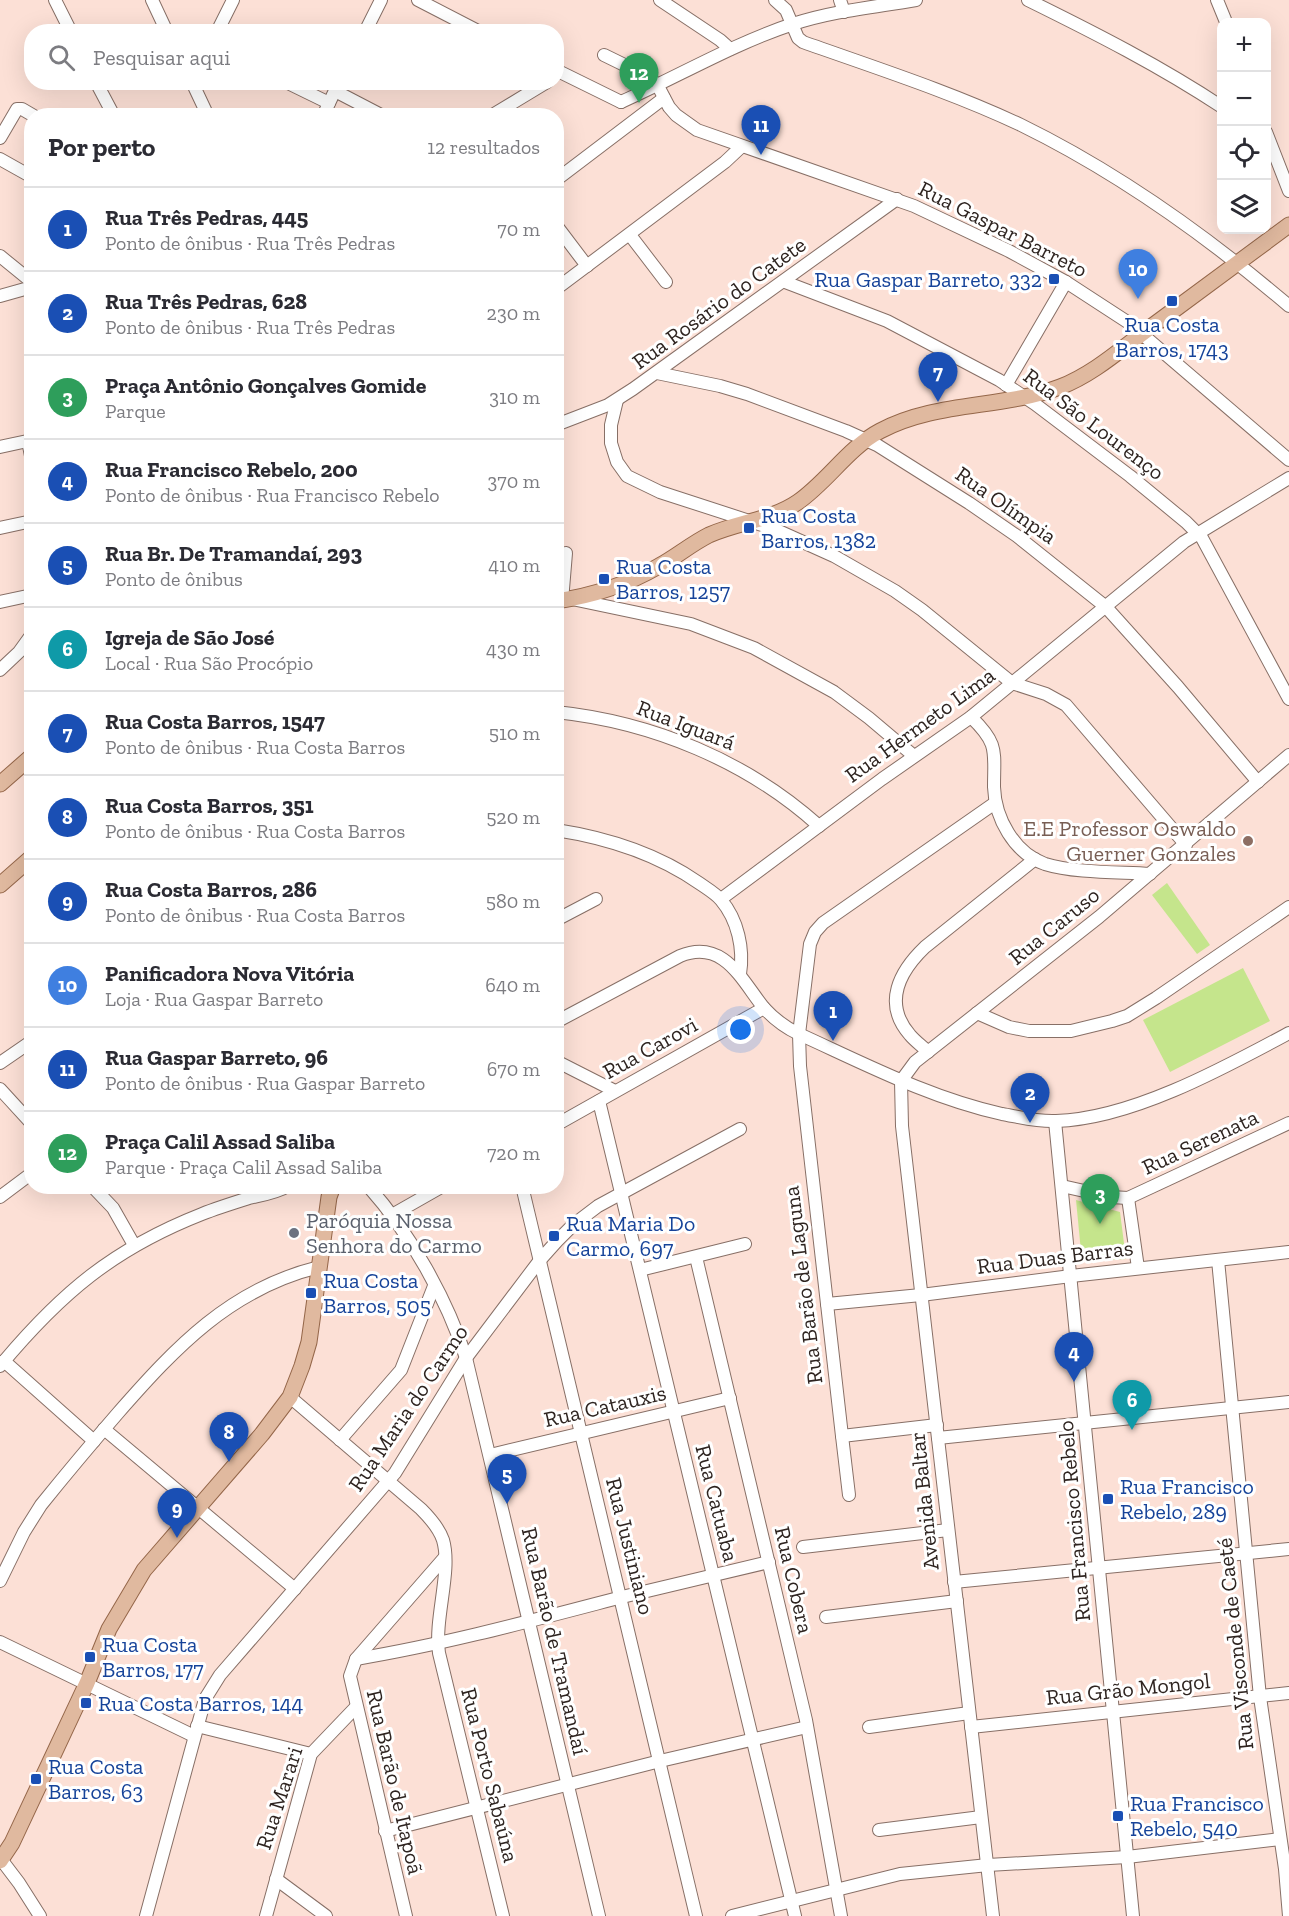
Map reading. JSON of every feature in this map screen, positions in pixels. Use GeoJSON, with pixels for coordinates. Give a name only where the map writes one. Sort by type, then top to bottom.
{"type":"FeatureCollection","features":[{"type":"Feature","properties":{"kind":"main road"},"geometry":{"type":"LineString","coordinates":[[564,600],[606,589],[638,577],[659,567],[710,535],[768,517],[797,502],[866,440],[914,416],[938,410],[1024,397],[1062,386],[1082,376],[1118,353],[1289,225]]}},
{"type":"Feature","properties":{"kind":"main road"},"geometry":{"type":"LineString","coordinates":[[0,784],[24,763]]}},
{"type":"Feature","properties":{"kind":"main road"},"geometry":{"type":"LineString","coordinates":[[0,885],[24,864]]}},
{"type":"Feature","properties":{"kind":"main road"},"geometry":{"type":"LineString","coordinates":[[1,1860],[12,1843],[87,1683],[109,1629],[129,1592],[144,1570],[262,1434],[290,1397],[309,1342],[328,1194]]}},
{"type":"Feature","properties":{"kind":"street"},"geometry":{"type":"LineString","coordinates":[[55,0],[67,24]]}},
{"type":"Feature","properties":{"kind":"street"},"geometry":{"type":"LineString","coordinates":[[152,0],[163,24]]}},
{"type":"Feature","properties":{"kind":"street"},"geometry":{"type":"LineString","coordinates":[[221,24],[233,0]]}},
{"type":"Feature","properties":{"kind":"street"},"geometry":{"type":"LineString","coordinates":[[369,24],[381,0]]}},
{"type":"Feature","properties":{"kind":"street"},"geometry":{"type":"LineString","coordinates":[[418,0],[464,24]]}},
{"type":"Feature","properties":{"kind":"street"},"geometry":{"type":"LineString","coordinates":[[660,0],[730,49]]}},
{"type":"Feature","properties":{"kind":"street"},"geometry":{"type":"LineString","coordinates":[[775,0],[786,10],[798,38],[803,42],[953,96],[1020,125],[1056,144],[1167,211],[1238,263],[1289,306]]}},
{"type":"Feature","properties":{"kind":"street"},"geometry":{"type":"LineString","coordinates":[[621,102],[730,49],[842,6],[916,0]]}},
{"type":"Feature","properties":{"kind":"street"},"geometry":{"type":"LineString","coordinates":[[1028,0],[1159,67],[1217,105]]}},
{"type":"Feature","properties":{"kind":"street"},"geometry":{"type":"LineString","coordinates":[[1217,0],[1224,18]]}},
{"type":"Feature","properties":{"kind":"street"},"geometry":{"type":"LineString","coordinates":[[604,55],[639,72],[658,86]]}},
{"type":"Feature","properties":{"kind":"street"},"geometry":{"type":"LineString","coordinates":[[564,76],[621,102],[633,122]]}},
{"type":"Feature","properties":{"kind":"street","name":"Rua Gaspar Barreto"},"geometry":{"type":"LineString","coordinates":[[658,86],[676,115],[697,130],[897,199],[954,224],[1066,282],[1111,310],[1289,460]]}},
{"type":"Feature","properties":{"kind":"street"},"geometry":{"type":"LineString","coordinates":[[102,90],[110,108]]}},
{"type":"Feature","properties":{"kind":"street"},"geometry":{"type":"LineString","coordinates":[[196,90],[204,108]]}},
{"type":"Feature","properties":{"kind":"street"},"geometry":{"type":"LineString","coordinates":[[302,90],[329,103]]}},
{"type":"Feature","properties":{"kind":"street"},"geometry":{"type":"LineString","coordinates":[[327,108],[336,90]]}},
{"type":"Feature","properties":{"kind":"street"},"geometry":{"type":"LineString","coordinates":[[342,90],[370,108]]}},
{"type":"Feature","properties":{"kind":"street"},"geometry":{"type":"LineString","coordinates":[[504,108],[534,90]]}},
{"type":"Feature","properties":{"kind":"street"},"geometry":{"type":"LineString","coordinates":[[564,174],[664,98]]}},
{"type":"Feature","properties":{"kind":"street"},"geometry":{"type":"LineString","coordinates":[[0,138],[17,109],[24,110]]}},
{"type":"Feature","properties":{"kind":"street"},"geometry":{"type":"LineString","coordinates":[[1271,146],[1289,191]]}},
{"type":"Feature","properties":{"kind":"street"},"geometry":{"type":"LineString","coordinates":[[564,283],[725,162],[741,147]]}},
{"type":"Feature","properties":{"kind":"street"},"geometry":{"type":"LineString","coordinates":[[0,159],[24,172]]}},
{"type":"Feature","properties":{"kind":"street","name":"Rua Rosário do Catete"},"geometry":{"type":"LineString","coordinates":[[564,422],[617,400],[785,282],[897,199]]}},
{"type":"Feature","properties":{"kind":"street"},"geometry":{"type":"LineString","coordinates":[[630,234],[666,282]]}},
{"type":"Feature","properties":{"kind":"street"},"geometry":{"type":"LineString","coordinates":[[564,236],[587,266]]}},
{"type":"Feature","properties":{"kind":"street"},"geometry":{"type":"LineString","coordinates":[[0,256],[24,276]]}},
{"type":"Feature","properties":{"kind":"street","name":"Rua São Lourenço"},"geometry":{"type":"LineString","coordinates":[[785,282],[887,321],[1006,384],[1130,476],[1197,533],[1206,545],[1289,699]]}},
{"type":"Feature","properties":{"kind":"street"},"geometry":{"type":"LineString","coordinates":[[1006,384],[1066,282]]}},
{"type":"Feature","properties":{"kind":"street"},"geometry":{"type":"LineString","coordinates":[[0,296],[24,289]]}},
{"type":"Feature","properties":{"kind":"street","name":"Rua Olímpia"},"geometry":{"type":"LineString","coordinates":[[657,373],[747,393],[866,440],[929,477],[990,518],[1050,561],[1106,607],[1258,782]]}},
{"type":"Feature","properties":{"kind":"street"},"geometry":{"type":"LineString","coordinates":[[617,400],[611,425],[611,443],[617,462],[627,476],[660,492],[795,537],[834,556],[895,591],[941,624],[1012,683],[1046,694],[1066,705],[1186,845]]}},
{"type":"Feature","properties":{"kind":"street"},"geometry":{"type":"LineString","coordinates":[[0,447],[24,442]]}},
{"type":"Feature","properties":{"kind":"street","name":"Rua Hermeto Lima"},"geometry":{"type":"LineString","coordinates":[[721,899],[914,756],[971,717],[1197,533],[1289,478]]}},
{"type":"Feature","properties":{"kind":"street"},"geometry":{"type":"LineString","coordinates":[[0,528],[24,523]]}},
{"type":"Feature","properties":{"kind":"street"},"geometry":{"type":"LineString","coordinates":[[564,588],[567,553]]}},
{"type":"Feature","properties":{"kind":"street"},"geometry":{"type":"LineString","coordinates":[[0,603],[24,598]]}},
{"type":"Feature","properties":{"kind":"street"},"geometry":{"type":"LineString","coordinates":[[564,600],[691,624],[754,648],[834,692],[914,756]]}},
{"type":"Feature","properties":{"kind":"street"},"geometry":{"type":"LineString","coordinates":[[0,670],[24,648]]}},
{"type":"Feature","properties":{"kind":"street","name":"Rua Iguará"},"geometry":{"type":"LineString","coordinates":[[564,713],[628,725],[716,756],[787,800],[819,826]]}},
{"type":"Feature","properties":{"kind":"street"},"geometry":{"type":"LineString","coordinates":[[971,717],[994,746],[995,803],[999,816],[1011,837],[1035,859],[1059,867],[1150,874]]}},
{"type":"Feature","properties":{"kind":"street","name":"Rua Caruso"},"geometry":{"type":"LineString","coordinates":[[901,1081],[915,1062],[1043,963],[1186,845],[1289,755]]}},
{"type":"Feature","properties":{"kind":"street","name":"Rua Barão de Laguna"},"geometry":{"type":"LineString","coordinates":[[849,1495],[805,1122],[799,1034],[810,944],[815,932],[823,923],[995,803]]}},
{"type":"Feature","properties":{"kind":"street"},"geometry":{"type":"LineString","coordinates":[[564,831],[591,836],[642,851],[682,871],[721,899],[738,934],[742,962],[740,974]]}},
{"type":"Feature","properties":{"kind":"street"},"geometry":{"type":"LineString","coordinates":[[928,1052],[901,1023],[897,1005],[897,990],[902,974],[925,947],[1035,859]]}},
{"type":"Feature","properties":{"kind":"street"},"geometry":{"type":"LineString","coordinates":[[564,916],[596,899]]}},
{"type":"Feature","properties":{"kind":"street"},"geometry":{"type":"LineString","coordinates":[[977,1013],[1002,1024],[1029,1031],[1071,1031],[1127,1016],[1289,907]]}},
{"type":"Feature","properties":{"kind":"street"},"geometry":{"type":"LineString","coordinates":[[564,1018],[692,951],[701,951],[722,958],[740,974],[764,1008],[799,1034],[901,1081],[968,1105],[1019,1117],[1055,1121],[1090,1116],[1150,1100],[1289,1033]]}},
{"type":"Feature","properties":{"kind":"street","name":"Rua Carovi"},"geometry":{"type":"LineString","coordinates":[[564,1121],[764,1008]]}},
{"type":"Feature","properties":{"kind":"street"},"geometry":{"type":"LineString","coordinates":[[0,1063],[24,1046]]}},
{"type":"Feature","properties":{"kind":"street"},"geometry":{"type":"LineString","coordinates":[[564,1065],[615,1091]]}},
{"type":"Feature","properties":{"kind":"street","name":"Avenida Baltar"},"geometry":{"type":"LineString","coordinates":[[901,1081],[903,1126],[921,1295],[993,1916]]}},
{"type":"Feature","properties":{"kind":"street"},"geometry":{"type":"LineString","coordinates":[[0,1089],[24,1115]]}},
{"type":"Feature","properties":{"kind":"street","name":"Rua Catuaba"},"geometry":{"type":"LineString","coordinates":[[599,1101],[795,1916]]}},
{"type":"Feature","properties":{"kind":"street","name":"Rua Francisco Rebelo"},"geometry":{"type":"LineString","coordinates":[[1055,1121],[1133,1916]]}},
{"type":"Feature","properties":{"kind":"street","name":"Rua Serenata"},"geometry":{"type":"LineString","coordinates":[[1128,1198],[1289,1123]]}},
{"type":"Feature","properties":{"kind":"street","name":"Rua Maria do Carmo"},"geometry":{"type":"LineString","coordinates":[[146,1916],[195,1731],[205,1699],[219,1676],[388,1482],[411,1449],[466,1358],[540,1260],[573,1224],[621,1192],[740,1129]]}},
{"type":"Feature","properties":{"kind":"street"},"geometry":{"type":"LineString","coordinates":[[0,1197],[24,1179]]}},
{"type":"Feature","properties":{"kind":"street"},"geometry":{"type":"LineString","coordinates":[[1062,1186],[1111,1197],[1128,1198],[1138,1268]]}},
{"type":"Feature","properties":{"kind":"street"},"geometry":{"type":"LineString","coordinates":[[100,1194],[113,1208],[134,1245]]}},
{"type":"Feature","properties":{"kind":"street"},"geometry":{"type":"LineString","coordinates":[[94,1441],[2,1363],[81,1282],[134,1245],[211,1210],[262,1194]]}},
{"type":"Feature","properties":{"kind":"street","name":"Rua Barão de Tramandaí"},"geometry":{"type":"LineString","coordinates":[[375,1194],[392,1215],[434,1286],[455,1326],[466,1358],[599,1916]]}},
{"type":"Feature","properties":{"kind":"street"},"geometry":{"type":"LineString","coordinates":[[392,1215],[429,1194]]}},
{"type":"Feature","properties":{"kind":"street","name":"Rua Justiniano"},"geometry":{"type":"LineString","coordinates":[[524,1194],[696,1916]]}},
{"type":"Feature","properties":{"kind":"street"},"geometry":{"type":"LineString","coordinates":[[640,1270],[745,1244]]}},
{"type":"Feature","properties":{"kind":"street","name":"Rua Duas Barras"},"geometry":{"type":"LineString","coordinates":[[827,1304],[1289,1252]]}},
{"type":"Feature","properties":{"kind":"street","name":"Rua Cobera"},"geometry":{"type":"LineString","coordinates":[[696,1257],[807,1726],[841,1916]]}},
{"type":"Feature","properties":{"kind":"street","name":"Rua Visconde de Caeté"},"geometry":{"type":"LineString","coordinates":[[1218,1260],[1260,1697],[1280,1839],[1287,1869],[1289,1916]]}},
{"type":"Feature","properties":{"kind":"street"},"geometry":{"type":"LineString","coordinates":[[0,1581],[37,1510],[168,1357],[210,1320],[235,1303],[277,1281],[319,1267]]}},
{"type":"Feature","properties":{"kind":"street"},"geometry":{"type":"LineString","coordinates":[[340,1440],[404,1366],[434,1286]]}},
{"type":"Feature","properties":{"kind":"street"},"geometry":{"type":"LineString","coordinates":[[290,1397],[430,1518],[442,1539],[445,1557],[356,1659]]}},
{"type":"Feature","properties":{"kind":"street","name":"Rua Catauxis"},"geometry":{"type":"LineString","coordinates":[[490,1455],[729,1398]]}},
{"type":"Feature","properties":{"kind":"street"},"geometry":{"type":"LineString","coordinates":[[938,1438],[1289,1402]]}},
{"type":"Feature","properties":{"kind":"street"},"geometry":{"type":"LineString","coordinates":[[842,1436],[937,1425]]}},
{"type":"Feature","properties":{"kind":"street"},"geometry":{"type":"LineString","coordinates":[[105,1429],[295,1589]]}},
{"type":"Feature","properties":{"kind":"street"},"geometry":{"type":"LineString","coordinates":[[803,1547],[948,1530]]}},
{"type":"Feature","properties":{"kind":"street"},"geometry":{"type":"LineString","coordinates":[[954,1582],[1289,1549]]}},
{"type":"Feature","properties":{"kind":"street","name":"Rua Porto Sabaúna"},"geometry":{"type":"LineString","coordinates":[[445,1557],[437,1644],[503,1916]]}},
{"type":"Feature","properties":{"kind":"street"},"geometry":{"type":"LineString","coordinates":[[356,1659],[437,1644],[529,1623],[769,1562]]}},
{"type":"Feature","properties":{"kind":"street"},"geometry":{"type":"LineString","coordinates":[[826,1617],[957,1601]]}},
{"type":"Feature","properties":{"kind":"street"},"geometry":{"type":"LineString","coordinates":[[0,1642],[195,1731],[311,1754]]}},
{"type":"Feature","properties":{"kind":"street","name":"Rua Barão de Itapoã"},"geometry":{"type":"LineString","coordinates":[[356,1659],[350,1677],[406,1916]]}},
{"type":"Feature","properties":{"kind":"street","name":"Rua Grão Mongol"},"geometry":{"type":"LineString","coordinates":[[971,1727],[1289,1694]]}},
{"type":"Feature","properties":{"kind":"street","name":"Rua Marari"},"geometry":{"type":"LineString","coordinates":[[266,1916],[311,1754],[356,1707]]}},
{"type":"Feature","properties":{"kind":"street"},"geometry":{"type":"LineString","coordinates":[[869,1727],[969,1713]]}},
{"type":"Feature","properties":{"kind":"street"},"geometry":{"type":"LineString","coordinates":[[385,1831],[807,1726]]}},
{"type":"Feature","properties":{"kind":"street"},"geometry":{"type":"LineString","coordinates":[[879,1830],[981,1817]]}},
{"type":"Feature","properties":{"kind":"street"},"geometry":{"type":"LineString","coordinates":[[732,1916],[900,1874],[988,1865],[1127,1857],[1280,1839]]}},
{"type":"Feature","properties":{"kind":"street"},"geometry":{"type":"LineString","coordinates":[[1,1860],[40,1916]]}},
{"type":"Feature","properties":{"kind":"street"},"geometry":{"type":"LineString","coordinates":[[276,1879],[326,1916]]}},
{"type":"Feature","properties":{"kind":"green space"},"geometry":{"type":"Polygon","coordinates":[[[1167,883],[1210,945],[1197,954],[1152,895],[1167,883]]]}},
{"type":"Feature","properties":{"kind":"green space"},"geometry":{"type":"Polygon","coordinates":[[[1243,968],[1270,1021],[1170,1072],[1143,1020],[1243,968]]]}},
{"type":"Feature","properties":{"kind":"green space"},"geometry":{"type":"Polygon","coordinates":[[[1076,1200],[1120,1212],[1126,1259],[1082,1262],[1076,1200]]]}},
{"type":"Feature","properties":{"kind":"place","name":"Praça Calil Assad Saliba"},"geometry":{"type":"Point","coordinates":[639,103]}},
{"type":"Feature","properties":{"kind":"place","name":"Rua Gaspar Barreto, 96"},"geometry":{"type":"Point","coordinates":[761,155]}},
{"type":"Feature","properties":{"kind":"place","name":"Rua Gaspar Barreto, 332"},"geometry":{"type":"Point","coordinates":[1054,279]}},
{"type":"Feature","properties":{"kind":"place","name":"Panificadora Nova Vitória"},"geometry":{"type":"Point","coordinates":[1138,299]}},
{"type":"Feature","properties":{"kind":"place","name":"Rua Costa Barros, 1743"},"geometry":{"type":"Point","coordinates":[1172,301]}},
{"type":"Feature","properties":{"kind":"place","name":"Rua Costa Barros, 1547"},"geometry":{"type":"Point","coordinates":[938,402]}},
{"type":"Feature","properties":{"kind":"place","name":"Rua Costa Barros, 1382"},"geometry":{"type":"Point","coordinates":[749,528]}},
{"type":"Feature","properties":{"kind":"place","name":"Rua Costa Barros, 1257"},"geometry":{"type":"Point","coordinates":[604,579]}},
{"type":"Feature","properties":{"kind":"place","name":"E.E Professor Oswaldo Guerner Gonzales"},"geometry":{"type":"Point","coordinates":[1248,841]}},
{"type":"Feature","properties":{"kind":"place","name":"Rua Três Pedras, 445"},"geometry":{"type":"Point","coordinates":[833,1041]}},
{"type":"Feature","properties":{"kind":"place","name":"Rua Três Pedras, 628"},"geometry":{"type":"Point","coordinates":[1030,1123]}},
{"type":"Feature","properties":{"kind":"place","name":"Praça Antônio Gonçalves Gomide"},"geometry":{"type":"Point","coordinates":[1100,1224]}},
{"type":"Feature","properties":{"kind":"place","name":"Paróquia Nossa Senhora do Carmo"},"geometry":{"type":"Point","coordinates":[294,1233]}},
{"type":"Feature","properties":{"kind":"place","name":"Rua Maria Do Carmo, 697"},"geometry":{"type":"Point","coordinates":[554,1236]}},
{"type":"Feature","properties":{"kind":"place","name":"Rua Costa Barros, 505"},"geometry":{"type":"Point","coordinates":[311,1293]}},
{"type":"Feature","properties":{"kind":"place","name":"Rua Francisco Rebelo, 200"},"geometry":{"type":"Point","coordinates":[1074,1382]}},
{"type":"Feature","properties":{"kind":"place","name":"Igreja de São José"},"geometry":{"type":"Point","coordinates":[1132,1430]}},
{"type":"Feature","properties":{"kind":"place","name":"Rua Costa Barros, 351"},"geometry":{"type":"Point","coordinates":[229,1462]}},
{"type":"Feature","properties":{"kind":"place","name":"Rua Francisco Rebelo, 289"},"geometry":{"type":"Point","coordinates":[1108,1499]}},
{"type":"Feature","properties":{"kind":"place","name":"Rua Br. De Tramandaí, 293"},"geometry":{"type":"Point","coordinates":[507,1504]}},
{"type":"Feature","properties":{"kind":"place","name":"Rua Costa Barros, 286"},"geometry":{"type":"Point","coordinates":[177,1538]}},
{"type":"Feature","properties":{"kind":"place","name":"Rua Costa Barros, 177"},"geometry":{"type":"Point","coordinates":[90,1657]}},
{"type":"Feature","properties":{"kind":"place","name":"Rua Costa Barros, 144"},"geometry":{"type":"Point","coordinates":[86,1703]}},
{"type":"Feature","properties":{"kind":"place","name":"Rua Costa Barros, 63"},"geometry":{"type":"Point","coordinates":[36,1779]}},
{"type":"Feature","properties":{"kind":"place","name":"Rua Francisco Rebelo, 540"},"geometry":{"type":"Point","coordinates":[1118,1816]}}]}
